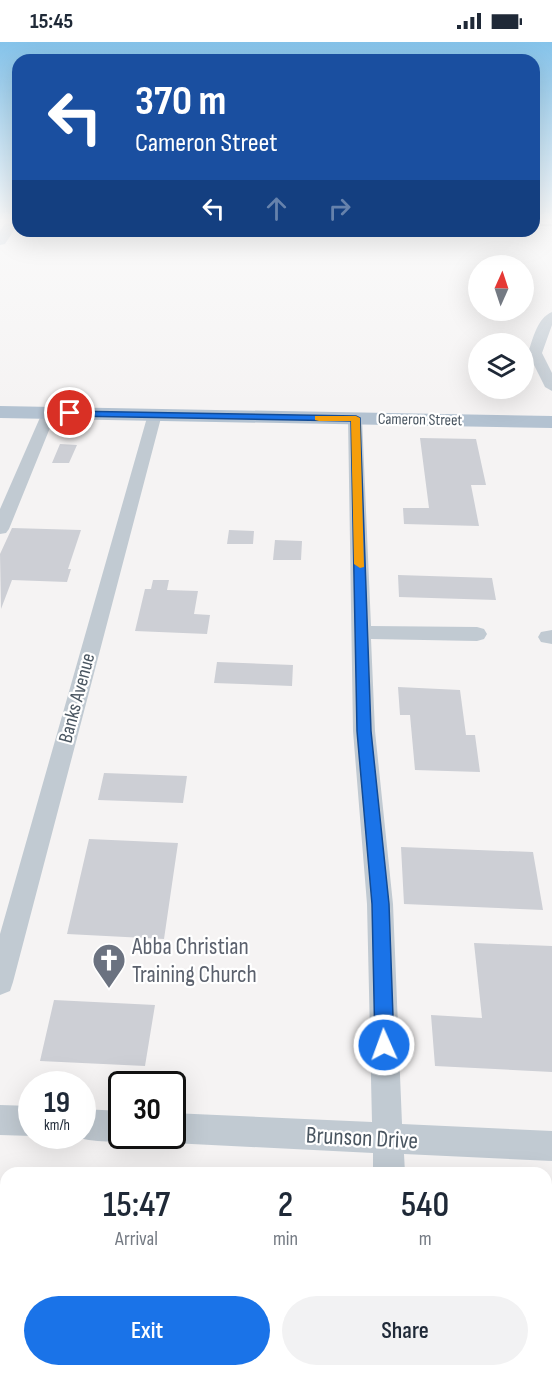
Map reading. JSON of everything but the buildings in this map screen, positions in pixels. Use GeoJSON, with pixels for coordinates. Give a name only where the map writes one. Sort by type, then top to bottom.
{"type":"FeatureCollection","features":[{"type":"Feature","properties":{"kind":"main road","name":"Cameron Street"},"geometry":{"type":"LineString","coordinates":[[0,412],[552,422]]}},
{"type":"Feature","properties":{"kind":"street"},"geometry":{"type":"LineString","coordinates":[[552,316],[543,328],[535,353],[552,387]]}},
{"type":"Feature","properties":{"kind":"street"},"geometry":{"type":"LineString","coordinates":[[0,530],[49,413]]}},
{"type":"Feature","properties":{"kind":"street","name":"Banks Avenue"},"geometry":{"type":"LineString","coordinates":[[0,982],[155,414]]}},
{"type":"Feature","properties":{"kind":"street"},"geometry":{"type":"LineString","coordinates":[[356,418],[364,731],[381,904],[389,1167]]}},
{"type":"Feature","properties":{"kind":"street"},"geometry":{"type":"LineString","coordinates":[[362,632],[477,634]]}},
{"type":"Feature","properties":{"kind":"street"},"geometry":{"type":"LineString","coordinates":[[0,1120],[18,1121]]}},
{"type":"Feature","properties":{"kind":"street","name":"Brunson Drive"},"geometry":{"type":"LineString","coordinates":[[186,1129],[552,1146]]}},
{"type":"Feature","properties":{"kind":"slow traffic"},"geometry":{"type":"LineString","coordinates":[[319,418],[356,418],[360,564]]}},
{"type":"Feature","properties":{"kind":"place","name":"Abba Christian Training Church"},"geometry":{"type":"Point","coordinates":[109,989]}},
{"type":"Feature","properties":{"kind":"route"},"geometry":{"type":"LineString","coordinates":[[70,413],[356,418],[364,731],[381,904],[384,1045]]}}]}
